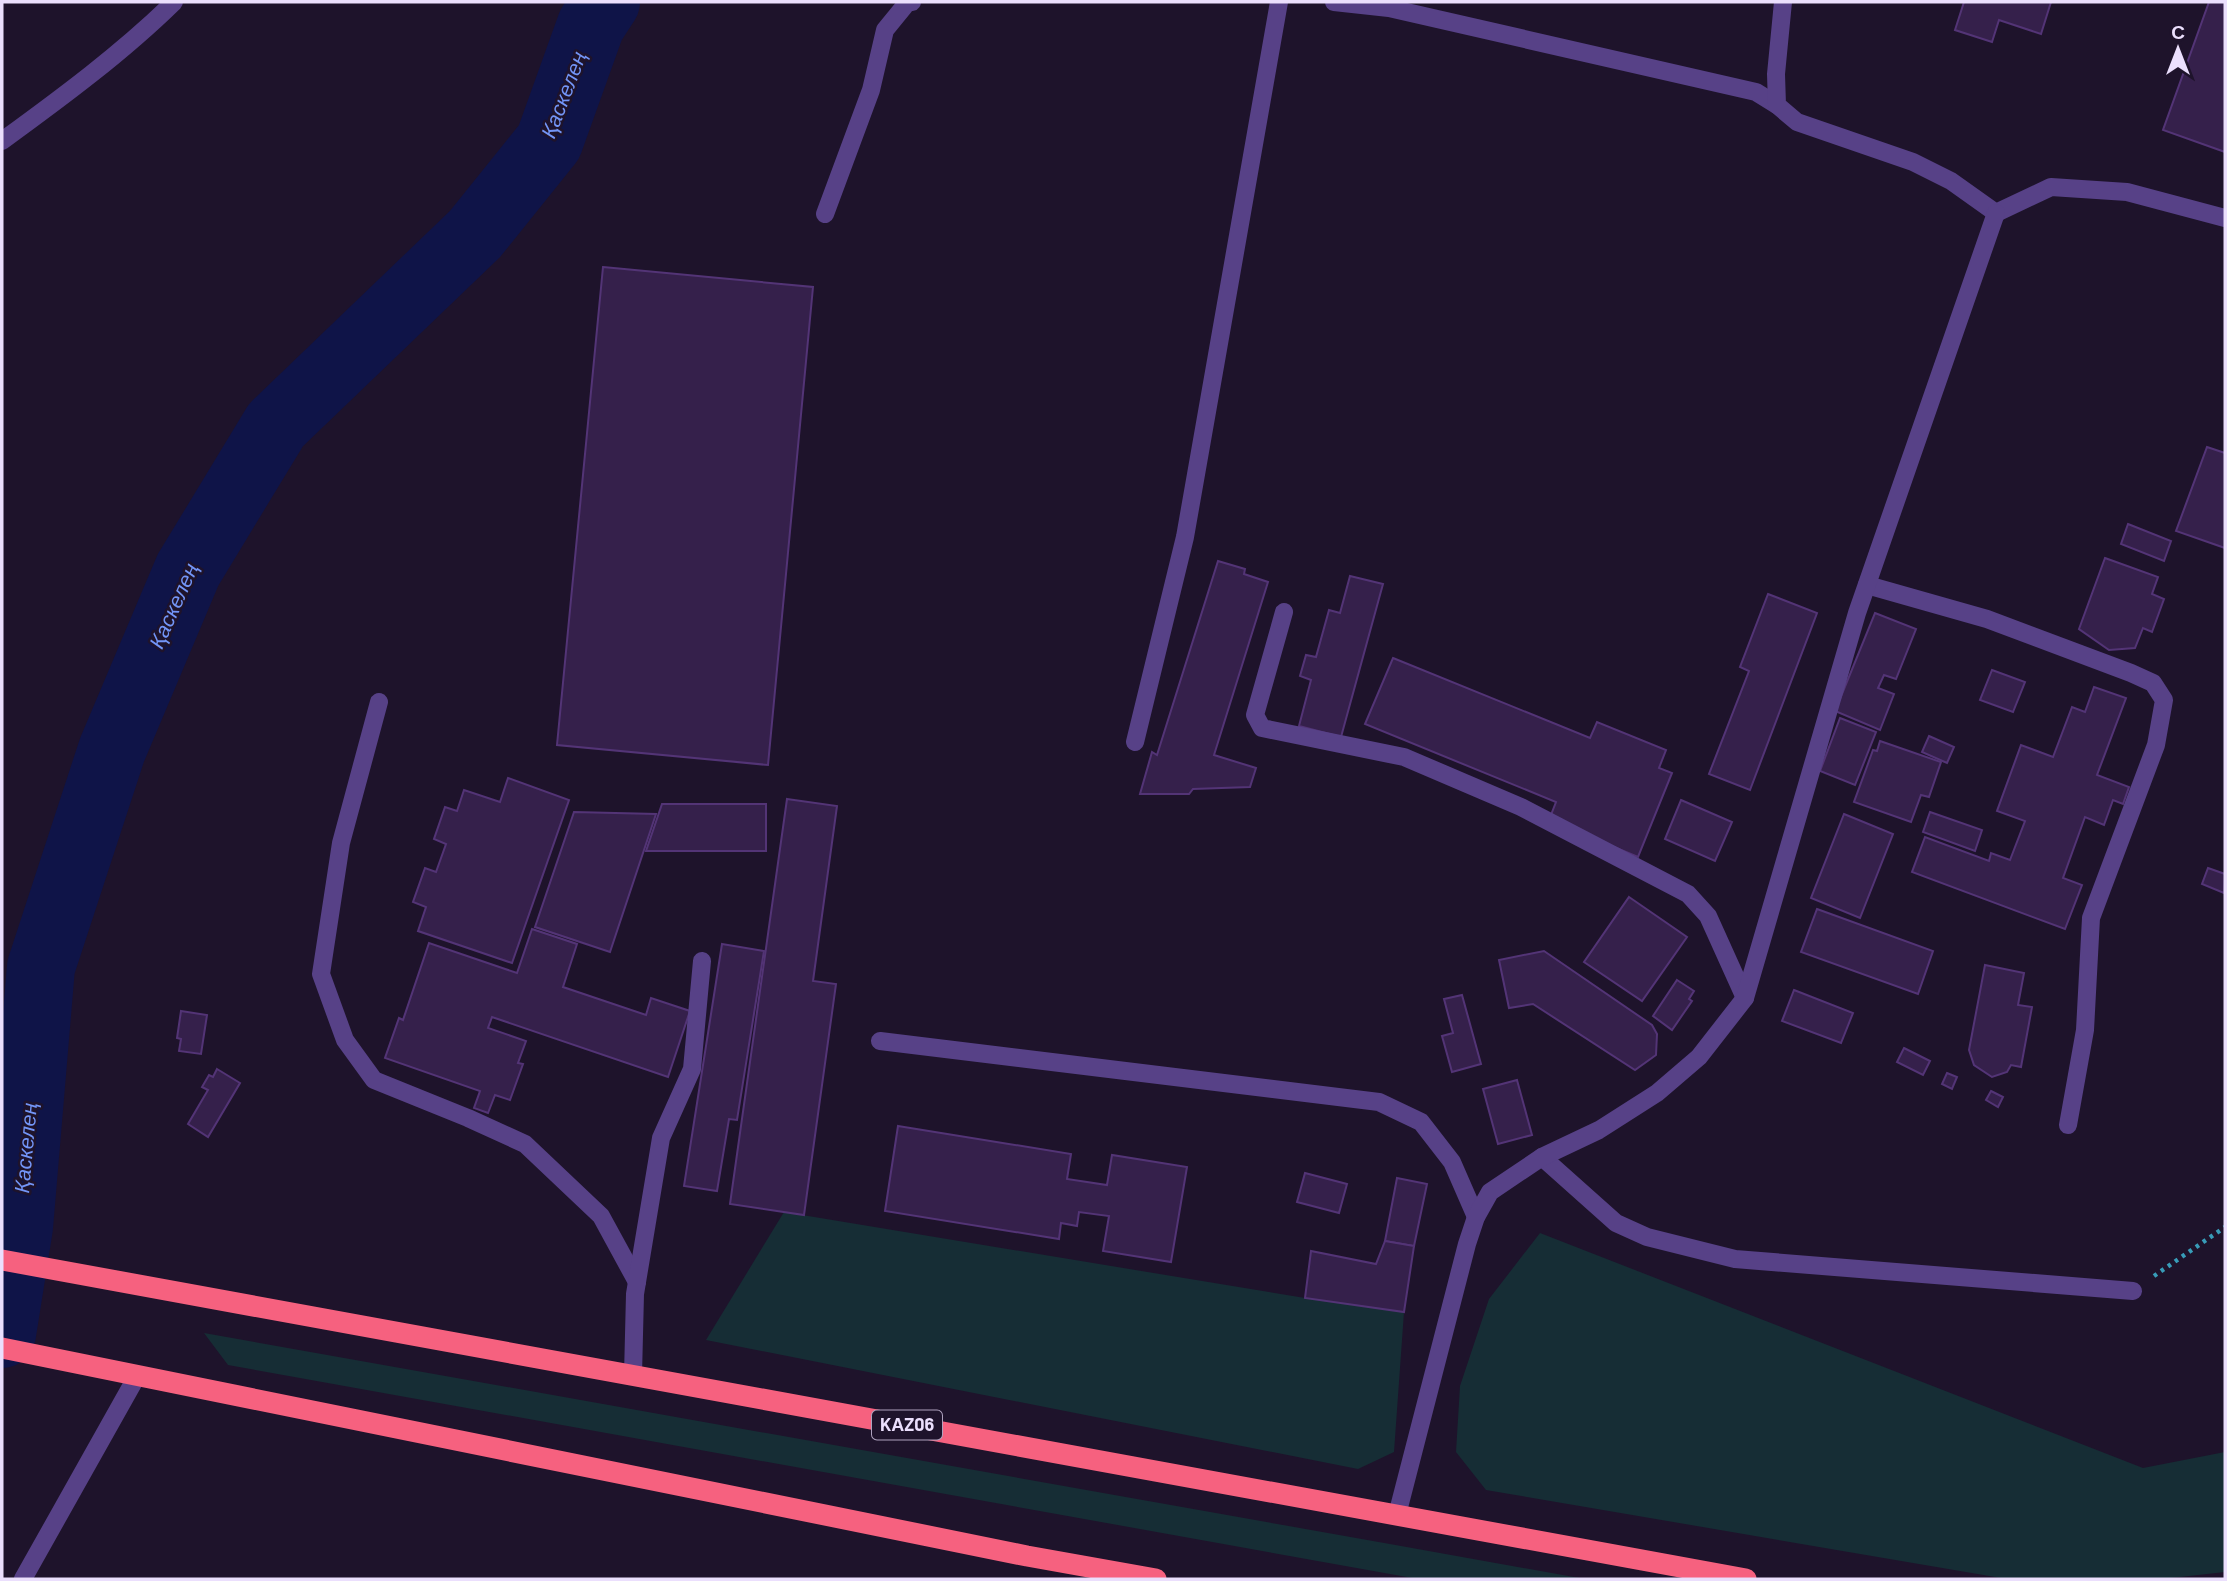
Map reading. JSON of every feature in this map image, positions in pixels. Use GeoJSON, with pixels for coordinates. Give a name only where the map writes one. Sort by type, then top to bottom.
{"type":"FeatureCollection","features":[{"type":"Feature","properties":{"kind":"highway","name":"KАZ06"},"geometry":{"type":"LineString","coordinates":[[2,1260],[1746,1579]]}},
{"type":"Feature","properties":{"kind":"highway"},"geometry":{"type":"LineString","coordinates":[[2,1348],[1027,1556],[1157,1579]]}},
{"type":"Feature","properties":{"kind":"street"},"geometry":{"type":"LineString","coordinates":[[2,141],[152,24],[174,2]]}},
{"type":"Feature","properties":{"kind":"street"},"geometry":{"type":"LineString","coordinates":[[825,214],[871,90],[885,30],[907,3],[912,2]]}},
{"type":"Feature","properties":{"kind":"street"},"geometry":{"type":"LineString","coordinates":[[1135,741],[1185,537],[1279,2]]}},
{"type":"Feature","properties":{"kind":"street"},"geometry":{"type":"LineString","coordinates":[[1334,2],[1389,8],[1756,92],[1797,122],[1913,162],[1951,180],[1996,213]]}},
{"type":"Feature","properties":{"kind":"street"},"geometry":{"type":"LineString","coordinates":[[1777,105],[1776,74],[1783,2]]}},
{"type":"Feature","properties":{"kind":"street"},"geometry":{"type":"LineString","coordinates":[[1398,1516],[1467,1244],[1476,1217],[1490,1192],[1542,1157],[1600,1130],[1657,1093],[1699,1057],[1745,998],[1867,585],[1996,213],[2051,187],[2127,192],[2225,218]]}},
{"type":"Feature","properties":{"kind":"street"},"geometry":{"type":"LineString","coordinates":[[1867,585],[1987,619],[2131,673],[2153,683],[2164,700],[2156,745],[2091,918],[2085,1030],[2068,1125]]}},
{"type":"Feature","properties":{"kind":"street"},"geometry":{"type":"LineString","coordinates":[[1284,612],[1255,715],[1262,728],[1404,757],[1521,807],[1688,894],[1708,916],[1745,998]]}},
{"type":"Feature","properties":{"kind":"street"},"geometry":{"type":"LineString","coordinates":[[379,702],[341,843],[321,974],[345,1040],[374,1080],[525,1144],[601,1216],[637,1282]]}},
{"type":"Feature","properties":{"kind":"street"},"geometry":{"type":"LineString","coordinates":[[633,1375],[637,1282],[661,1138],[692,1069],[702,961]]}},
{"type":"Feature","properties":{"kind":"street"},"geometry":{"type":"LineString","coordinates":[[880,1041],[1379,1102],[1421,1122],[1452,1162],[1476,1217]]}},
{"type":"Feature","properties":{"kind":"street"},"geometry":{"type":"LineString","coordinates":[[1542,1157],[1616,1223],[1647,1237],[1735,1259],[2133,1291]]}},
{"type":"Feature","properties":{"kind":"street"},"geometry":{"type":"LineString","coordinates":[[23,1579],[137,1376]]}},
{"type":"Feature","properties":{"kind":"path"},"geometry":{"type":"LineString","coordinates":[[2133,1291],[2225,1227]]}},
{"type":"Feature","properties":{"kind":"shaded area"},"geometry":{"type":"Polygon","coordinates":[[[784,1212],[1404,1312],[1394,1452],[1358,1469],[706,1340],[784,1212]]]}},
{"type":"Feature","properties":{"kind":"shaded area"},"geometry":{"type":"Polygon","coordinates":[[[1540,1233],[2143,1468],[2225,1452],[2225,1572],[2162,1579],[2007,1579],[1486,1490],[1456,1452],[1460,1386],[1489,1299],[1540,1233]]]}},
{"type":"Feature","properties":{"kind":"shaded area"},"geometry":{"type":"Polygon","coordinates":[[[204,1333],[1585,1579],[1418,1579],[228,1365],[204,1333]]]}},
{"type":"Feature","properties":{"kind":"building"},"geometry":{"type":"Polygon","coordinates":[[[1964,2],[2051,2],[2041,34],[1999,20],[1992,42],[1955,30],[1964,2]]]}},
{"type":"Feature","properties":{"kind":"building"},"geometry":{"type":"Polygon","coordinates":[[[2209,2],[2225,2],[2225,152],[2163,130],[2209,2]]]}},
{"type":"Feature","properties":{"kind":"building"},"geometry":{"type":"Polygon","coordinates":[[[603,267],[813,287],[768,765],[557,745],[603,267]]]}},
{"type":"Feature","properties":{"kind":"building"},"geometry":{"type":"Polygon","coordinates":[[[2207,447],[2225,453],[2225,548],[2176,531],[2207,447]]]}},
{"type":"Feature","properties":{"kind":"building"},"geometry":{"type":"Polygon","coordinates":[[[2128,524],[2171,541],[2164,561],[2121,544],[2128,524]]]}},
{"type":"Feature","properties":{"kind":"building"},"geometry":{"type":"Polygon","coordinates":[[[2105,558],[2158,577],[2152,594],[2164,599],[2152,632],[2143,628],[2135,648],[2109,650],[2079,629],[2105,558]]]}},
{"type":"Feature","properties":{"kind":"building"},"geometry":{"type":"Polygon","coordinates":[[[1218,561],[1245,569],[1244,574],[1268,582],[1214,755],[1256,768],[1250,787],[1193,789],[1189,794],[1140,794],[1152,752],[1157,755],[1218,561]]]}},
{"type":"Feature","properties":{"kind":"building"},"geometry":{"type":"Polygon","coordinates":[[[1350,576],[1383,584],[1341,737],[1299,726],[1311,680],[1300,676],[1306,655],[1316,657],[1329,610],[1340,613],[1350,576]]]}},
{"type":"Feature","properties":{"kind":"building"},"geometry":{"type":"Polygon","coordinates":[[[1768,594],[1817,613],[1750,790],[1709,774],[1749,671],[1740,667],[1768,594]]]}},
{"type":"Feature","properties":{"kind":"building"},"geometry":{"type":"Polygon","coordinates":[[[1875,613],[1916,629],[1896,679],[1884,675],[1878,688],[1894,694],[1880,730],[1835,711],[1875,613]]]}},
{"type":"Feature","properties":{"kind":"building"},"geometry":{"type":"Polygon","coordinates":[[[1393,658],[1590,738],[1597,722],[1666,750],[1659,768],[1672,773],[1638,857],[1549,820],[1556,802],[1365,724],[1393,658]]]}},
{"type":"Feature","properties":{"kind":"building"},"geometry":{"type":"Polygon","coordinates":[[[1992,670],[2025,682],[2013,712],[1980,700],[1992,670]]]}},
{"type":"Feature","properties":{"kind":"building"},"geometry":{"type":"Polygon","coordinates":[[[2094,687],[2126,698],[2097,775],[2129,787],[2123,804],[2113,800],[2104,825],[2085,817],[2063,878],[2082,885],[2065,929],[1912,872],[1925,837],[1989,861],[1991,853],[2010,860],[2025,821],[1997,811],[2021,745],[2053,757],[2072,707],[2085,712],[2094,687]]]}},
{"type":"Feature","properties":{"kind":"building"},"geometry":{"type":"Polygon","coordinates":[[[1840,718],[1876,732],[1855,785],[1820,771],[1840,718]]]}},
{"type":"Feature","properties":{"kind":"building"},"geometry":{"type":"Polygon","coordinates":[[[1929,736],[1954,747],[1947,763],[1922,752],[1929,736]]]}},
{"type":"Feature","properties":{"kind":"building"},"geometry":{"type":"Polygon","coordinates":[[[1880,741],[1941,762],[1929,797],[1921,795],[1911,822],[1854,802],[1873,750],[1877,751],[1880,741]]]}},
{"type":"Feature","properties":{"kind":"building"},"geometry":{"type":"Polygon","coordinates":[[[508,778],[569,800],[512,963],[418,931],[426,907],[413,902],[425,868],[436,872],[446,844],[434,839],[445,807],[457,811],[464,790],[500,802],[508,778]]]}},
{"type":"Feature","properties":{"kind":"building"},"geometry":{"type":"Polygon","coordinates":[[[787,799],[837,806],[813,981],[836,984],[804,1215],[730,1204],[787,799]]]}},
{"type":"Feature","properties":{"kind":"building"},"geometry":{"type":"Polygon","coordinates":[[[1681,800],[1732,822],[1715,861],[1665,839],[1681,800]]]}},
{"type":"Feature","properties":{"kind":"building"},"geometry":{"type":"Polygon","coordinates":[[[662,804],[766,804],[766,851],[646,851],[662,804]]]}},
{"type":"Feature","properties":{"kind":"building"},"geometry":{"type":"Polygon","coordinates":[[[574,812],[656,814],[610,952],[535,927],[574,812]]]}},
{"type":"Feature","properties":{"kind":"building"},"geometry":{"type":"Polygon","coordinates":[[[1930,812],[1982,830],[1975,851],[1923,832],[1930,812]]]}},
{"type":"Feature","properties":{"kind":"building"},"geometry":{"type":"Polygon","coordinates":[[[1844,814],[1893,834],[1860,918],[1811,898],[1844,814]]]}},
{"type":"Feature","properties":{"kind":"building"},"geometry":{"type":"Polygon","coordinates":[[[2208,868],[2225,874],[2224,893],[2202,884],[2208,868]]]}},
{"type":"Feature","properties":{"kind":"building"},"geometry":{"type":"Polygon","coordinates":[[[1629,897],[1687,937],[1642,1001],[1584,962],[1629,897]]]}},
{"type":"Feature","properties":{"kind":"building"},"geometry":{"type":"Polygon","coordinates":[[[1817,909],[1933,951],[1918,994],[1801,952],[1817,909]]]}},
{"type":"Feature","properties":{"kind":"building"},"geometry":{"type":"Polygon","coordinates":[[[532,929],[577,944],[563,987],[646,1015],[651,998],[690,1011],[668,1077],[492,1017],[488,1028],[526,1041],[518,1063],[523,1064],[510,1100],[495,1095],[488,1113],[474,1108],[480,1091],[385,1058],[399,1018],[403,1020],[429,943],[517,973],[532,929]]]}},
{"type":"Feature","properties":{"kind":"building"},"geometry":{"type":"Polygon","coordinates":[[[722,944],[764,951],[737,1120],[729,1119],[717,1191],[684,1186],[722,944]]]}},
{"type":"Feature","properties":{"kind":"building"},"geometry":{"type":"Polygon","coordinates":[[[1544,951],[1652,1025],[1657,1034],[1656,1055],[1635,1070],[1533,1004],[1509,1008],[1499,960],[1544,951]]]}},
{"type":"Feature","properties":{"kind":"building"},"geometry":{"type":"Polygon","coordinates":[[[1985,965],[2024,973],[2018,1005],[2032,1007],[2021,1067],[2011,1065],[2007,1072],[1992,1077],[1974,1065],[1969,1050],[1985,965]]]}},
{"type":"Feature","properties":{"kind":"building"},"geometry":{"type":"Polygon","coordinates":[[[1677,980],[1694,991],[1689,999],[1692,1001],[1672,1030],[1653,1016],[1677,980]]]}},
{"type":"Feature","properties":{"kind":"building"},"geometry":{"type":"Polygon","coordinates":[[[1794,990],[1853,1013],[1841,1043],[1782,1021],[1794,990]]]}},
{"type":"Feature","properties":{"kind":"building"},"geometry":{"type":"Polygon","coordinates":[[[1462,995],[1481,1064],[1452,1072],[1442,1036],[1453,1033],[1444,999],[1462,995]]]}},
{"type":"Feature","properties":{"kind":"building"},"geometry":{"type":"Polygon","coordinates":[[[181,1011],[207,1015],[201,1054],[179,1051],[181,1039],[177,1038],[181,1011]]]}},
{"type":"Feature","properties":{"kind":"building"},"geometry":{"type":"Polygon","coordinates":[[[1904,1048],[1930,1061],[1923,1075],[1897,1062],[1904,1048]]]}},
{"type":"Feature","properties":{"kind":"building"},"geometry":{"type":"Polygon","coordinates":[[[217,1069],[240,1083],[208,1137],[188,1124],[208,1090],[202,1087],[209,1075],[213,1077],[217,1069]]]}},
{"type":"Feature","properties":{"kind":"building"},"geometry":{"type":"Polygon","coordinates":[[[1947,1073],[1957,1077],[1952,1089],[1942,1084],[1947,1073]]]}},
{"type":"Feature","properties":{"kind":"building"},"geometry":{"type":"Polygon","coordinates":[[[1517,1080],[1532,1135],[1498,1144],[1483,1089],[1517,1080]]]}},
{"type":"Feature","properties":{"kind":"building"},"geometry":{"type":"Polygon","coordinates":[[[1991,1091],[2003,1097],[1998,1107],[1986,1100],[1991,1091]]]}},
{"type":"Feature","properties":{"kind":"building"},"geometry":{"type":"Polygon","coordinates":[[[898,1126],[1071,1154],[1067,1179],[1107,1185],[1112,1155],[1187,1167],[1171,1262],[1103,1251],[1109,1216],[1079,1212],[1077,1226],[1061,1223],[1059,1239],[885,1211],[898,1126]]]}},
{"type":"Feature","properties":{"kind":"building"},"geometry":{"type":"Polygon","coordinates":[[[1305,1173],[1347,1184],[1339,1213],[1297,1202],[1305,1173]]]}},
{"type":"Feature","properties":{"kind":"building"},"geometry":{"type":"Polygon","coordinates":[[[1397,1178],[1427,1184],[1414,1246],[1385,1241],[1397,1178]]]}},
{"type":"Feature","properties":{"kind":"building"},"geometry":{"type":"Polygon","coordinates":[[[1385,1241],[1414,1246],[1404,1312],[1305,1298],[1311,1251],[1376,1264],[1385,1241]]]}},
{"type":"Feature","properties":{"kind":"waterway","name":"Қаскелең"},"geometry":{"type":"LineString","coordinates":[[2,1334],[19,1227],[41,967],[112,750],[188,570],[276,425],[475,234],[549,142],[591,25],[606,2]]}}]}
